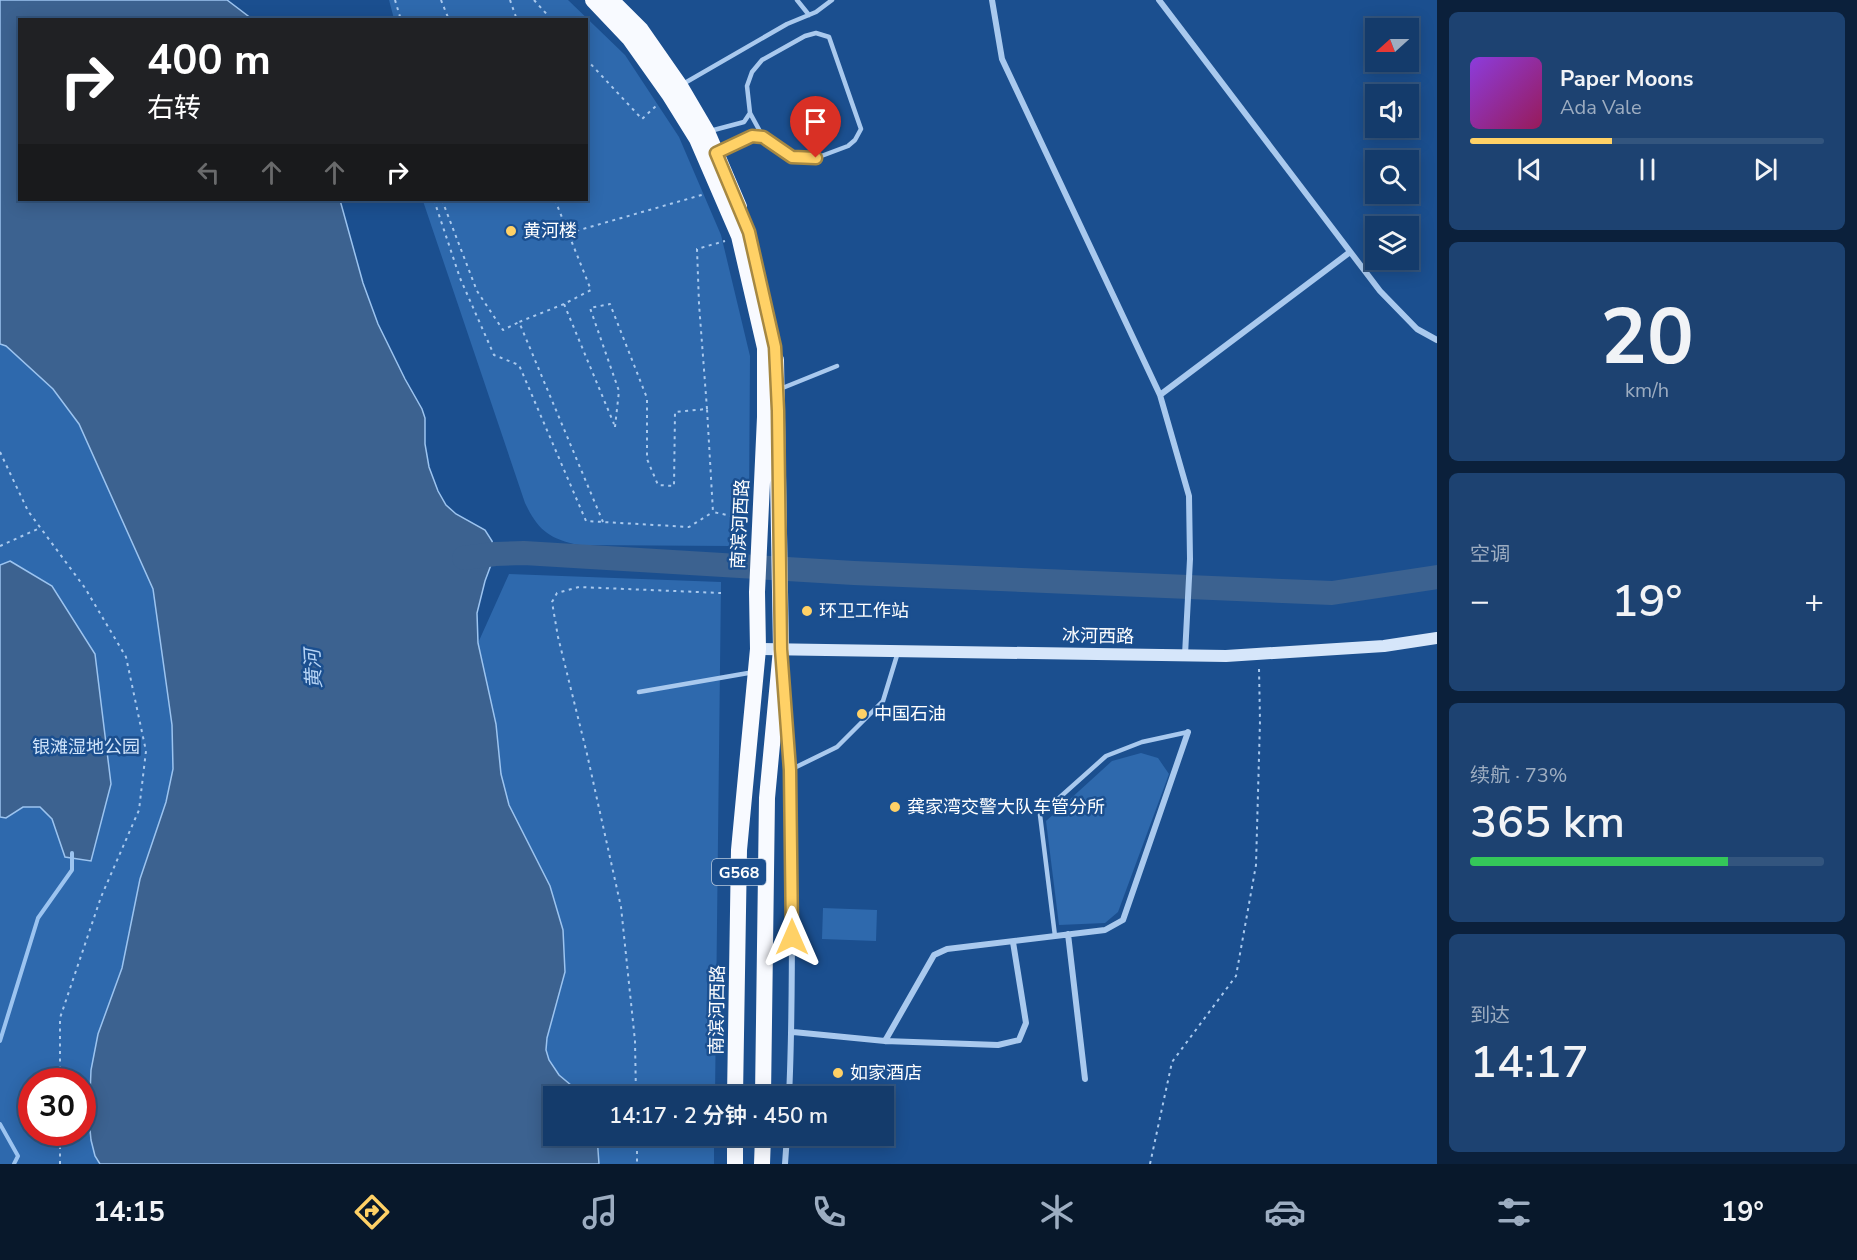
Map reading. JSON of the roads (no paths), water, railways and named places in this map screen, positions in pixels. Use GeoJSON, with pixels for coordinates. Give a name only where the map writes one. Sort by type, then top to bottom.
{"type":"FeatureCollection","features":[{"type":"Feature","properties":{"kind":"highway","name":"南滨河西路"},"geometry":{"type":"LineString","coordinates":[[593,0],[675,90],[707,132],[749,232],[775,347],[781,649],[767,798],[763,1086]]}},
{"type":"Feature","properties":{"kind":"highway","name":"南滨河西路"},"geometry":{"type":"LineString","coordinates":[[611,0],[641,30],[675,90],[697,139],[739,236],[765,348],[765,417],[758,549],[758,649],[740,850],[735,1086]]}},
{"type":"Feature","properties":{"kind":"highway"},"geometry":{"type":"LineString","coordinates":[[735,1146],[735,1164]]}},
{"type":"Feature","properties":{"kind":"highway"},"geometry":{"type":"LineString","coordinates":[[762,1164],[763,1146]]}},
{"type":"Feature","properties":{"kind":"main road","name":"冰河西路"},"geometry":{"type":"LineString","coordinates":[[758,649],[1226,656],[1384,646],[1437,638]]}},
{"type":"Feature","properties":{"kind":"street"},"geometry":{"type":"LineString","coordinates":[[992,0],[1002,58],[1161,395],[1189,496],[1190,559],[1185,656]]}},
{"type":"Feature","properties":{"kind":"street"},"geometry":{"type":"LineString","coordinates":[[1160,0],[1380,291],[1417,329],[1437,340]]}},
{"type":"Feature","properties":{"kind":"street"},"geometry":{"type":"LineString","coordinates":[[1161,395],[1350,252]]}},
{"type":"Feature","properties":{"kind":"street","name":"南滨河西路"},"geometry":{"type":"LineString","coordinates":[[781,649],[790,770],[793,1032],[790,1086]]}},
{"type":"Feature","properties":{"kind":"street"},"geometry":{"type":"LineString","coordinates":[[885,1041],[934,955],[947,948],[1105,930],[1123,920],[1188,732]]}},
{"type":"Feature","properties":{"kind":"street"},"geometry":{"type":"LineString","coordinates":[[1068,934],[1085,1079]]}},
{"type":"Feature","properties":{"kind":"street"},"geometry":{"type":"LineString","coordinates":[[793,1032],[885,1041],[998,1045],[1019,1040],[1026,1023],[1013,942]]}},
{"type":"Feature","properties":{"kind":"street"},"geometry":{"type":"LineString","coordinates":[[785,1164],[786,1146]]}},
{"type":"Feature","properties":{"kind":"lane"},"geometry":{"type":"LineString","coordinates":[[797,0],[809,15]]}},
{"type":"Feature","properties":{"kind":"lane"},"geometry":{"type":"LineString","coordinates":[[675,90],[832,0]]}},
{"type":"Feature","properties":{"kind":"lane"},"geometry":{"type":"LineString","coordinates":[[816,33],[829,38],[861,129],[855,140],[848,146],[816,158],[792,157],[763,137],[750,113],[747,86],[752,72],[762,60],[805,36],[816,33]]}},
{"type":"Feature","properties":{"kind":"lane"},"geometry":{"type":"LineString","coordinates":[[707,132],[744,122],[750,113]]}},
{"type":"Feature","properties":{"kind":"lane"},"geometry":{"type":"LineString","coordinates":[[716,153],[752,136],[763,137]]}},
{"type":"Feature","properties":{"kind":"lane"},"geometry":{"type":"LineString","coordinates":[[777,390],[837,366]]}},
{"type":"Feature","properties":{"kind":"lane"},"geometry":{"type":"LineString","coordinates":[[790,770],[837,747],[883,701],[899,651]]}},
{"type":"Feature","properties":{"kind":"lane"},"geometry":{"type":"LineString","coordinates":[[639,692],[756,671]]}},
{"type":"Feature","properties":{"kind":"lane"},"geometry":{"type":"LineString","coordinates":[[1054,936],[1040,815],[1106,756],[1142,742],[1188,732]]}},
{"type":"Feature","properties":{"kind":"water","name":"黄河"},"geometry":{"type":"Polygon","coordinates":[[[0,0],[227,0],[251,18],[18,18],[18,201],[340,201],[363,283],[378,324],[422,409],[425,418],[425,444],[429,467],[438,491],[446,505],[456,514],[485,530],[492,541],[495,554],[477,613],[478,643],[496,724],[501,774],[509,805],[550,886],[563,930],[565,972],[547,1038],[546,1050],[549,1060],[559,1075],[572,1086],[543,1086],[543,1146],[598,1146],[599,1164],[100,1164],[92,1146],[96,1146],[96,1068],[91,1068],[98,1034],[122,968],[140,879],[166,802],[173,769],[172,725],[153,589],[79,424],[53,389],[6,346],[0,344],[0,0]]]}},
{"type":"Feature","properties":{"kind":"water"},"geometry":{"type":"Polygon","coordinates":[[[10,561],[52,586],[95,654],[111,784],[91,861],[65,857],[52,819],[40,807],[23,807],[6,818],[0,817],[0,565],[10,561]]]}},
{"type":"Feature","properties":{"kind":"waterway"},"geometry":{"type":"LineString","coordinates":[[464,558],[524,553],[854,573],[1332,593],[1437,577]]}},
{"type":"Feature","properties":{"kind":"waterway"},"geometry":{"type":"LineString","coordinates":[[0,1041],[38,918],[72,870],[72,853]]}},
{"type":"Feature","properties":{"kind":"waterway"},"geometry":{"type":"LineString","coordinates":[[0,1124],[18,1156],[14,1164]]}},
{"type":"Feature","properties":{"kind":"place","name":"黄河楼"},"geometry":{"type":"Point","coordinates":[511,231]}},
{"type":"Feature","properties":{"kind":"place","name":"环卫工作站"},"geometry":{"type":"Point","coordinates":[807,611]}},
{"type":"Feature","properties":{"kind":"place","name":"中国石油"},"geometry":{"type":"Point","coordinates":[862,714]}},
{"type":"Feature","properties":{"kind":"place","name":"龚家湾交警大队车管分所"},"geometry":{"type":"Point","coordinates":[895,807]}},
{"type":"Feature","properties":{"kind":"place","name":"如家酒店"},"geometry":{"type":"Point","coordinates":[838,1073]}},
{"type":"Feature","properties":{"kind":"park label","name":"银滩湿地公园"},"geometry":{"type":"Point","coordinates":[86,747]}}]}
